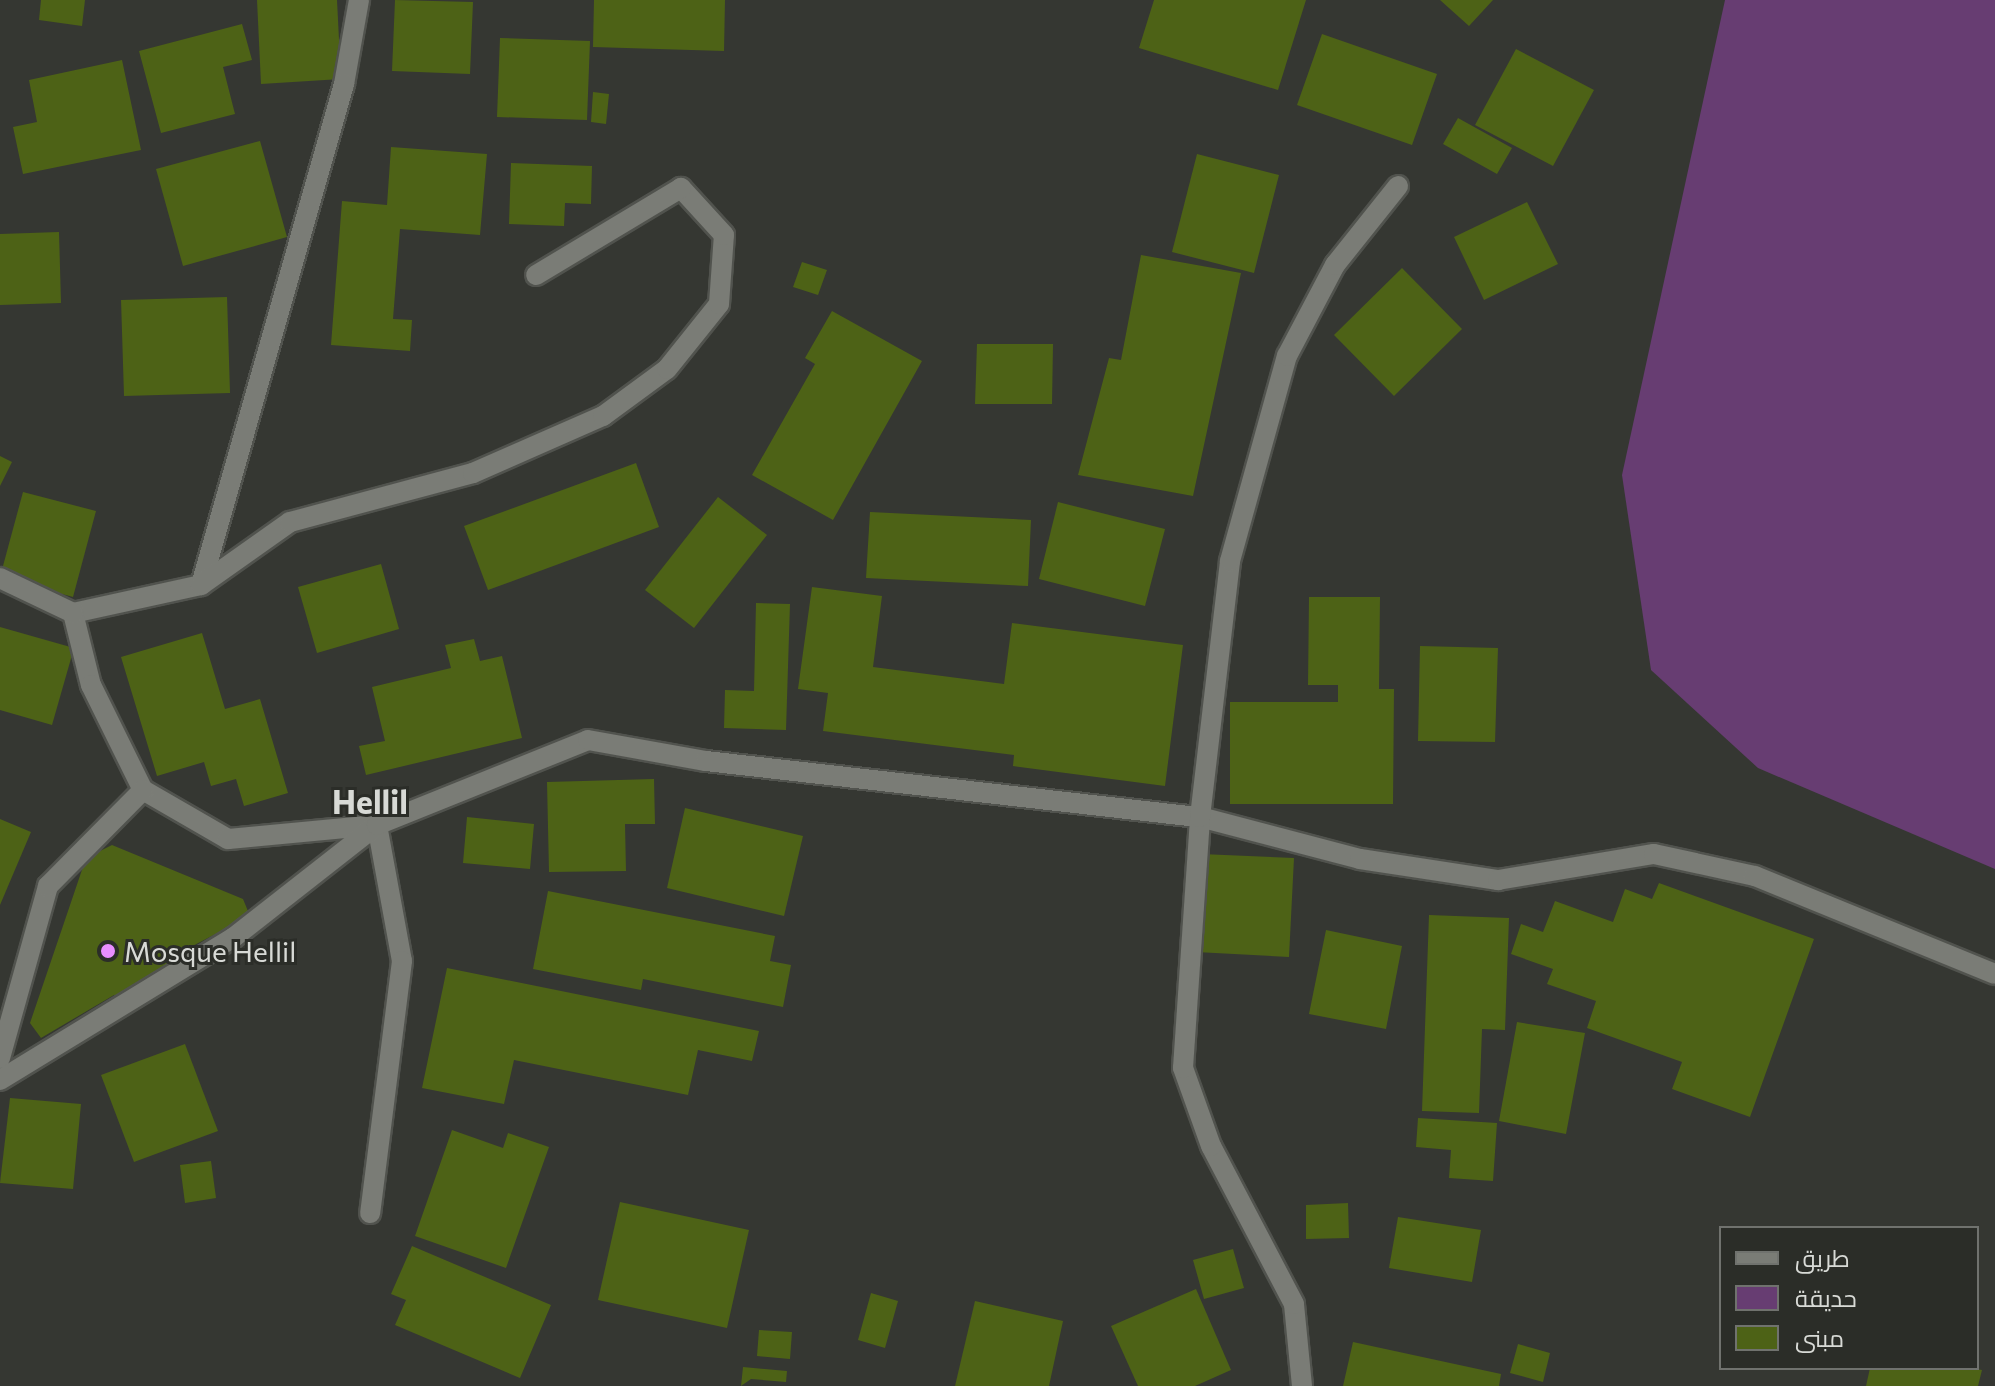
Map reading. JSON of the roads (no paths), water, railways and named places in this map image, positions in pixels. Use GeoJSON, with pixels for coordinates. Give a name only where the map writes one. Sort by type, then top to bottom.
{"type":"FeatureCollection","features":[{"type":"Feature","properties":{"kind":"street"},"geometry":{"type":"LineString","coordinates":[[201,585],[344,84],[359,0]]}},
{"type":"Feature","properties":{"kind":"street"},"geometry":{"type":"LineString","coordinates":[[1302,1386],[1294,1304],[1211,1146],[1183,1068],[1200,817],[1230,561],[1287,356],[1335,265],[1398,186]]}},
{"type":"Feature","properties":{"kind":"street"},"geometry":{"type":"LineString","coordinates":[[0,578],[73,613],[201,585],[290,522],[473,473],[603,416],[667,369],[719,304],[724,235],[681,188],[536,275]]}},
{"type":"Feature","properties":{"kind":"street"},"geometry":{"type":"LineString","coordinates":[[73,613],[91,685],[143,790],[228,839],[377,825]]}},
{"type":"Feature","properties":{"kind":"street"},"geometry":{"type":"LineString","coordinates":[[0,1080],[233,938],[377,825],[588,740],[706,761],[1200,817],[1360,859],[1498,880],[1654,854],[1755,876],[1995,974]]}},
{"type":"Feature","properties":{"kind":"street"},"geometry":{"type":"LineString","coordinates":[[0,1058],[48,886],[143,790]]}},
{"type":"Feature","properties":{"kind":"street"},"geometry":{"type":"LineString","coordinates":[[370,1213],[402,961],[377,825]]}},
{"type":"Feature","properties":{"kind":"place","name":"Mosque Hellil"},"geometry":{"type":"Point","coordinates":[108,951]}},
{"type":"Feature","properties":{"kind":"district","name":"Hellil"},"geometry":{"type":"Point","coordinates":[370,801]}}]}
